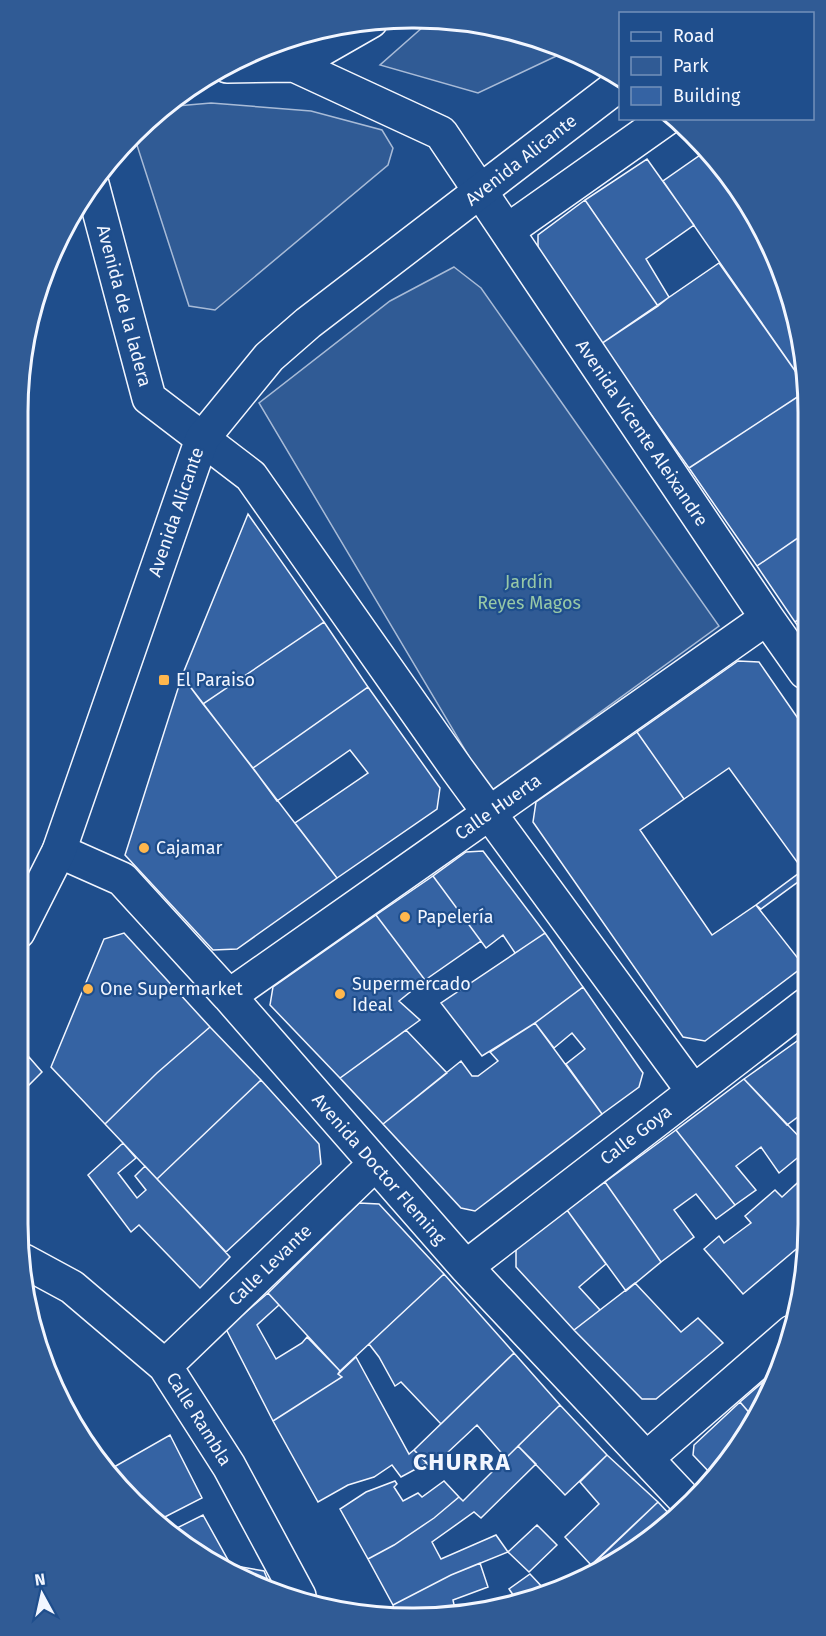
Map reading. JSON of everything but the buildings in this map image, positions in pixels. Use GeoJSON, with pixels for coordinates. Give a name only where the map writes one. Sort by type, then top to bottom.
{"type":"FeatureCollection","features":[{"type":"Feature","properties":{"kind":"street"},"geometry":{"type":"LineString","coordinates":[[248,66],[294,65],[347,34]]}},
{"type":"Feature","properties":{"kind":"street","name":"Avenida Vicente Aleixandre"},"geometry":{"type":"LineString","coordinates":[[294,65],[441,133],[798,661]]}},
{"type":"Feature","properties":{"kind":"street","name":"Avenida Alicante"},"geometry":{"type":"LineString","coordinates":[[28,912],[59,851],[202,439],[269,357],[308,323],[617,87]]}},
{"type":"Feature","properties":{"kind":"street"},"geometry":{"type":"LineString","coordinates":[[507,231],[663,121]]}},
{"type":"Feature","properties":{"kind":"street","name":"Avenida de la ladera"},"geometry":{"type":"LineString","coordinates":[[95,196],[149,398],[251,476],[489,813],[693,1091]]}},
{"type":"Feature","properties":{"kind":"street","name":"Calle Huerta"},"geometry":{"type":"LineString","coordinates":[[229,996],[767,618]]}},
{"type":"Feature","properties":{"kind":"street","name":"Avenida Doctor Fleming"},"geometry":{"type":"LineString","coordinates":[[59,851],[122,879],[229,996],[466,1267],[683,1497]]}},
{"type":"Feature","properties":{"kind":"street","name":"Calle Goya"},"geometry":{"type":"LineString","coordinates":[[466,1267],[798,1011]]}},
{"type":"Feature","properties":{"kind":"street","name":"Calle Levante"},"geometry":{"type":"LineString","coordinates":[[165,1366],[375,1164]]}},
{"type":"Feature","properties":{"kind":"street","name":"Calle Rambla"},"geometry":{"type":"LineString","coordinates":[[31,1265],[72,1287],[165,1366],[229,1467],[295,1589]]}},
{"type":"Feature","properties":{"kind":"street"},"geometry":{"type":"LineString","coordinates":[[647,1458],[778,1344]]}},
{"type":"Feature","properties":{"kind":"green space"},"geometry":{"type":"Polygon","coordinates":[[[421,28],[488,36],[556,56],[478,93],[380,65],[421,28]]]}},
{"type":"Feature","properties":{"kind":"green space"},"geometry":{"type":"Polygon","coordinates":[[[211,103],[311,111],[382,130],[393,148],[388,165],[215,310],[189,306],[137,145],[182,105],[211,103]]]}},
{"type":"Feature","properties":{"kind":"green space","name":"Jardín Reyes Magos"},"geometry":{"type":"Polygon","coordinates":[[[454,267],[481,288],[719,626],[490,792],[259,403],[390,301],[454,267]]]}},
{"type":"Feature","properties":{"kind":"place","name":"El Paraiso"},"geometry":{"type":"Point","coordinates":[164,680]}},
{"type":"Feature","properties":{"kind":"place","name":"Cajamar"},"geometry":{"type":"Point","coordinates":[144,848]}},
{"type":"Feature","properties":{"kind":"place","name":"Papelería"},"geometry":{"type":"Point","coordinates":[405,917]}},
{"type":"Feature","properties":{"kind":"place","name":"One Supermarket"},"geometry":{"type":"Point","coordinates":[88,989]}},
{"type":"Feature","properties":{"kind":"place","name":"Supermercado Ideal"},"geometry":{"type":"Point","coordinates":[340,994]}},
{"type":"Feature","properties":{"kind":"district","name":"CHURRA"},"geometry":{"type":"Point","coordinates":[462,1462]}}]}
